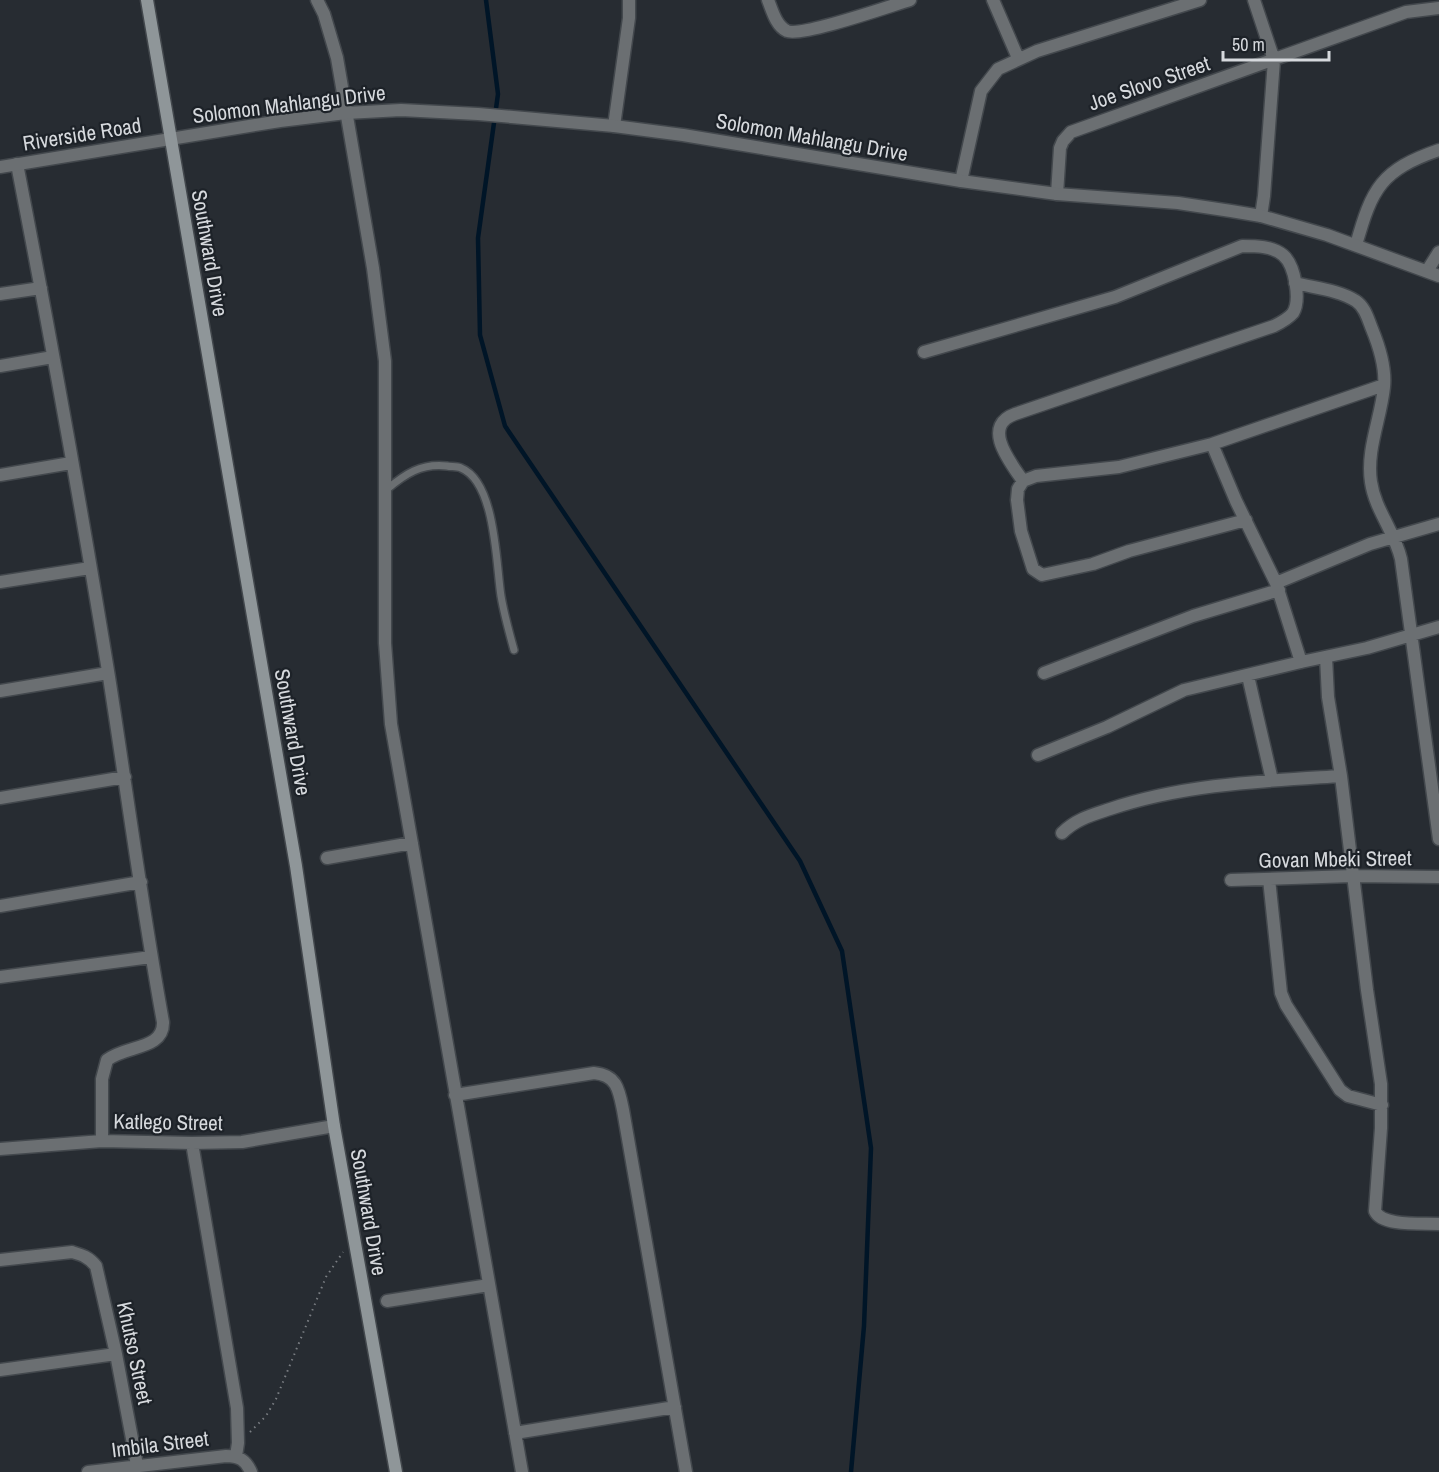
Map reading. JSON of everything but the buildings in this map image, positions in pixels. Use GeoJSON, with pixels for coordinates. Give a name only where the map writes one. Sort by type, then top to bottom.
{"type":"FeatureCollection","features":[{"type":"Feature","properties":{"kind":"main road","name":"Southward Drive"},"geometry":{"type":"LineString","coordinates":[[147,0],[296,866],[334,1126],[396,1472]]}},
{"type":"Feature","properties":{"kind":"street"},"geometry":{"type":"LineString","coordinates":[[317,0],[324,14],[337,58],[375,279],[386,361],[386,643],[390,713],[522,1472]]}},
{"type":"Feature","properties":{"kind":"street"},"geometry":{"type":"LineString","coordinates":[[614,126],[629,18],[629,0]]}},
{"type":"Feature","properties":{"kind":"street"},"geometry":{"type":"LineString","coordinates":[[768,0],[778,24],[794,32],[813,29],[910,0]]}},
{"type":"Feature","properties":{"kind":"street"},"geometry":{"type":"LineString","coordinates":[[993,0],[1018,58]]}},
{"type":"Feature","properties":{"kind":"street"},"geometry":{"type":"LineString","coordinates":[[961,181],[981,91],[998,69],[1018,58],[1200,0]]}},
{"type":"Feature","properties":{"kind":"street"},"geometry":{"type":"LineString","coordinates":[[1254,0],[1274,60],[1261,216]]}},
{"type":"Feature","properties":{"kind":"street","name":"Joe Slovo Street"},"geometry":{"type":"LineString","coordinates":[[1057,194],[1060,148],[1071,132],[1406,12],[1439,8]]}},
{"type":"Feature","properties":{"kind":"street","name":"Solomon Mahlangu Drive"},"geometry":{"type":"LineString","coordinates":[[170,140],[346,113],[401,110],[614,126],[961,181],[1057,194],[1178,203],[1261,216],[1356,245],[1439,276]]}},
{"type":"Feature","properties":{"kind":"street","name":"Riverside Road"},"geometry":{"type":"LineString","coordinates":[[1,164],[17,164],[170,140]]}},
{"type":"Feature","properties":{"kind":"street"},"geometry":{"type":"LineString","coordinates":[[1356,245],[1366,208],[1379,185],[1404,164],[1439,150]]}},
{"type":"Feature","properties":{"kind":"street"},"geometry":{"type":"LineString","coordinates":[[17,164],[41,288],[108,673],[163,1031],[154,1042],[125,1050],[107,1060],[102,1079],[102,1141]]}},
{"type":"Feature","properties":{"kind":"street"},"geometry":{"type":"LineString","coordinates":[[924,352],[1114,297],[1242,246],[1263,246],[1284,255],[1290,264],[1296,299],[1292,315],[1274,326],[1007,417],[1001,422],[999,436],[1006,455],[1023,481]]}},
{"type":"Feature","properties":{"kind":"street"},"geometry":{"type":"LineString","coordinates":[[1426,271],[1439,252]]}},
{"type":"Feature","properties":{"kind":"street"},"geometry":{"type":"LineString","coordinates":[[1295,283],[1345,295],[1360,303],[1377,343],[1384,385],[1371,456],[1371,482],[1382,515],[1394,536],[1401,559],[1439,839]]}},
{"type":"Feature","properties":{"kind":"street"},"geometry":{"type":"LineString","coordinates":[[0,294],[41,288]]}},
{"type":"Feature","properties":{"kind":"street"},"geometry":{"type":"LineString","coordinates":[[0,366],[53,357]]}},
{"type":"Feature","properties":{"kind":"street"},"geometry":{"type":"LineString","coordinates":[[1246,520],[1129,551],[1093,564],[1042,575],[1033,569],[1021,531],[1018,489],[1023,481],[1036,476],[1119,467],[1212,444],[1384,385]]}},
{"type":"Feature","properties":{"kind":"street"},"geometry":{"type":"LineString","coordinates":[[1212,444],[1259,550],[1278,586],[1301,662]]}},
{"type":"Feature","properties":{"kind":"street"},"geometry":{"type":"LineString","coordinates":[[0,475],[71,464]]}},
{"type":"Feature","properties":{"kind":"street"},"geometry":{"type":"LineString","coordinates":[[1044,673],[1278,586],[1394,536],[1439,524]]}},
{"type":"Feature","properties":{"kind":"street"},"geometry":{"type":"LineString","coordinates":[[0,582],[90,568]]}},
{"type":"Feature","properties":{"kind":"street"},"geometry":{"type":"LineString","coordinates":[[1038,755],[1107,727],[1185,690],[1412,636],[1439,627]]}},
{"type":"Feature","properties":{"kind":"street"},"geometry":{"type":"LineString","coordinates":[[1326,657],[1352,876],[1380,1070],[1382,1105],[1374,1205],[1376,1215],[1382,1220],[1439,1224]]}},
{"type":"Feature","properties":{"kind":"street"},"geometry":{"type":"LineString","coordinates":[[0,691],[108,673]]}},
{"type":"Feature","properties":{"kind":"street"},"geometry":{"type":"LineString","coordinates":[[1248,675],[1272,780]]}},
{"type":"Feature","properties":{"kind":"street"},"geometry":{"type":"LineString","coordinates":[[1062,833],[1072,823],[1133,801],[1190,789],[1272,780],[1341,776]]}},
{"type":"Feature","properties":{"kind":"street"},"geometry":{"type":"LineString","coordinates":[[0,798],[124,777]]}},
{"type":"Feature","properties":{"kind":"street"},"geometry":{"type":"LineString","coordinates":[[327,858],[412,843]]}},
{"type":"Feature","properties":{"kind":"street","name":"Govan Mbeki Street"},"geometry":{"type":"LineString","coordinates":[[1231,880],[1352,876],[1439,877]]}},
{"type":"Feature","properties":{"kind":"street"},"geometry":{"type":"LineString","coordinates":[[1269,879],[1279,982],[1286,1005],[1340,1090],[1348,1096],[1382,1105]]}},
{"type":"Feature","properties":{"kind":"street"},"geometry":{"type":"LineString","coordinates":[[0,906],[141,882]]}},
{"type":"Feature","properties":{"kind":"street"},"geometry":{"type":"LineString","coordinates":[[0,976],[151,957]]}},
{"type":"Feature","properties":{"kind":"street"},"geometry":{"type":"LineString","coordinates":[[455,1095],[594,1073],[604,1074],[611,1078],[620,1094],[624,1110],[686,1472]]}},
{"type":"Feature","properties":{"kind":"street","name":"Katlego Street"},"geometry":{"type":"LineString","coordinates":[[0,1149],[102,1141],[242,1142],[334,1126]]}},
{"type":"Feature","properties":{"kind":"street"},"geometry":{"type":"LineString","coordinates":[[192,1143],[237,1408],[236,1456],[243,1459],[251,1472]]}},
{"type":"Feature","properties":{"kind":"street","name":"Khutso Street"},"geometry":{"type":"LineString","coordinates":[[0,1260],[72,1252],[83,1255],[96,1266],[116,1354],[137,1466]]}},
{"type":"Feature","properties":{"kind":"street"},"geometry":{"type":"LineString","coordinates":[[387,1301],[489,1285]]}},
{"type":"Feature","properties":{"kind":"street"},"geometry":{"type":"LineString","coordinates":[[0,1370],[116,1354]]}},
{"type":"Feature","properties":{"kind":"street"},"geometry":{"type":"LineString","coordinates":[[515,1433],[675,1407]]}},
{"type":"Feature","properties":{"kind":"street","name":"Imbila Street"},"geometry":{"type":"LineString","coordinates":[[88,1472],[236,1456]]}},
{"type":"Feature","properties":{"kind":"lane"},"geometry":{"type":"LineString","coordinates":[[386,490],[404,475],[432,464],[462,468],[479,484],[487,505],[498,551],[501,596],[514,650]]}},
{"type":"Feature","properties":{"kind":"path"},"geometry":{"type":"LineString","coordinates":[[238,1440],[266,1416],[276,1399],[326,1277],[342,1253],[356,1246]]}},
{"type":"Feature","properties":{"kind":"waterway"},"geometry":{"type":"LineString","coordinates":[[486,0],[498,94],[478,238],[480,335],[505,426],[800,861],[842,951],[871,1148],[864,1326],[851,1472]]}}]}
